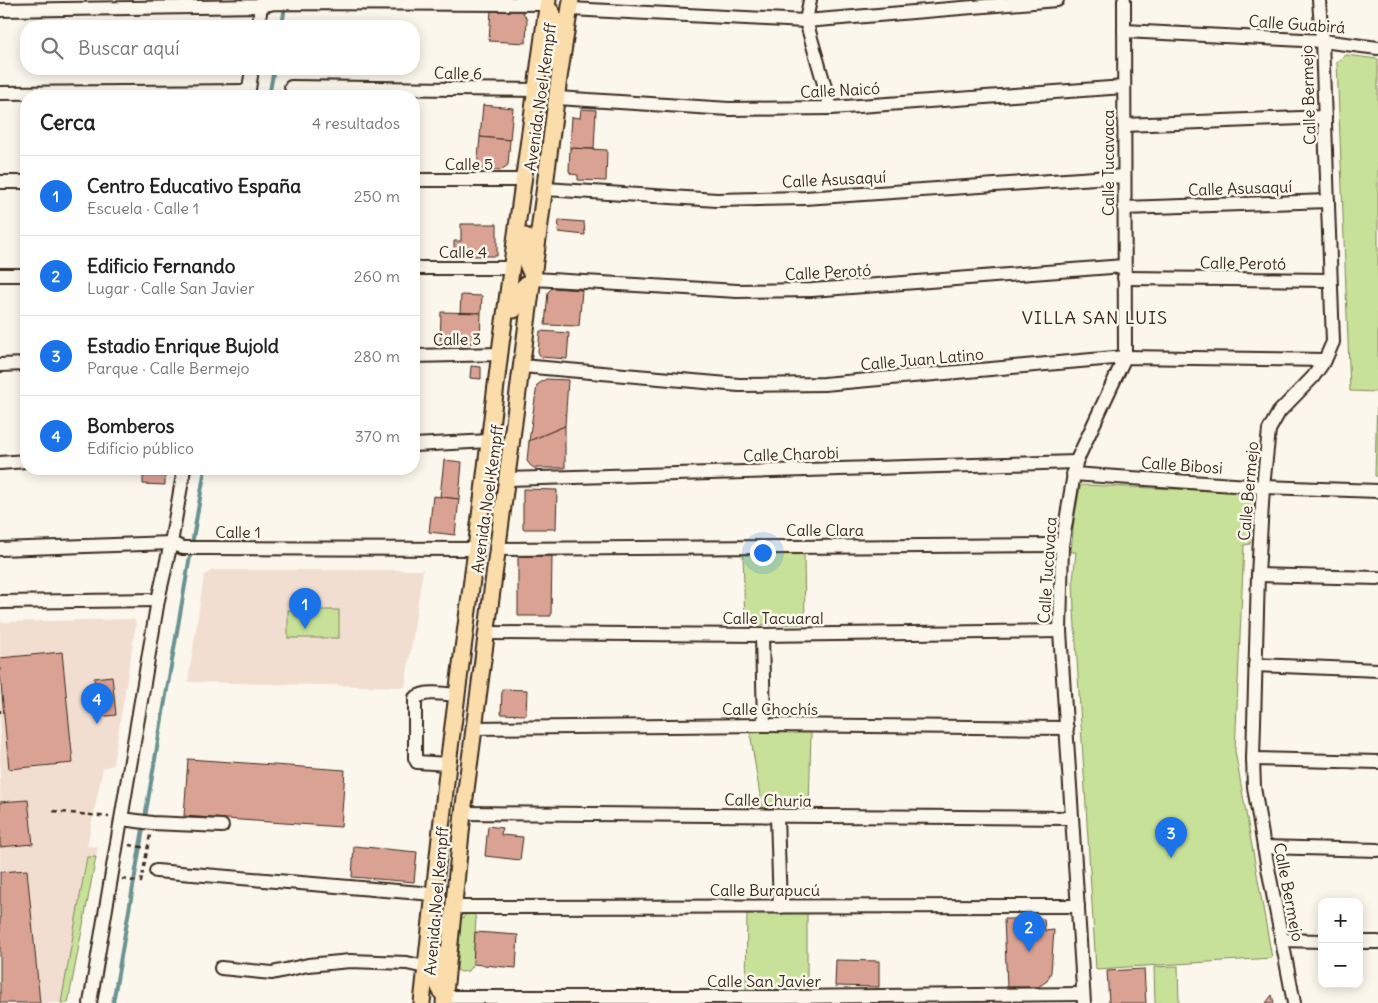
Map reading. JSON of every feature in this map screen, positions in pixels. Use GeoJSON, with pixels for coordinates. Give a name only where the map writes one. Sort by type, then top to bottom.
{"type":"FeatureCollection","features":[{"type":"Feature","properties":{"kind":"main road"},"geometry":{"type":"LineString","coordinates":[[548,1],[554,17],[554,54],[559,78]]}},
{"type":"Feature","properties":{"kind":"main road","name":"Avenida Noel Kempff"},"geometry":{"type":"LineString","coordinates":[[422,1003],[448,764],[548,1]]}},
{"type":"Feature","properties":{"kind":"main road","name":"Avenida Noel Kempff"},"geometry":{"type":"LineString","coordinates":[[444,1000],[463,813],[570,5]]}},
{"type":"Feature","properties":{"kind":"main road"},"geometry":{"type":"LineString","coordinates":[[501,349],[519,293],[526,283],[534,279],[523,254],[527,207],[523,187]]}},
{"type":"Feature","properties":{"kind":"main road"},"geometry":{"type":"LineString","coordinates":[[488,628],[486,575],[481,556],[476,549],[487,536],[507,483]]}},
{"type":"Feature","properties":{"kind":"main road"},"geometry":{"type":"LineString","coordinates":[[448,764],[451,809],[463,813]]}},
{"type":"Feature","properties":{"kind":"main road"},"geometry":{"type":"LineString","coordinates":[[440,837],[449,839],[451,843],[453,901]]}},
{"type":"Feature","properties":{"kind":"main road"},"geometry":{"type":"LineString","coordinates":[[430,922],[434,945],[435,979],[444,1000]]}},
{"type":"Feature","properties":{"kind":"street"},"geometry":{"type":"LineString","coordinates":[[810,0],[806,21],[831,108]]}},
{"type":"Feature","properties":{"kind":"street"},"geometry":{"type":"LineString","coordinates":[[570,5],[806,21],[1057,0]]}},
{"type":"Feature","properties":{"kind":"street","name":"Calle Tucavaca"},"geometry":{"type":"LineString","coordinates":[[1084,999],[1060,631],[1062,545],[1075,468],[1125,357],[1124,0]]}},
{"type":"Feature","properties":{"kind":"street","name":"Calle Bermejo"},"geometry":{"type":"LineString","coordinates":[[1294,1003],[1264,847],[1254,787],[1253,759],[1258,575],[1263,487],[1269,430],[1279,412],[1313,377],[1333,342],[1319,0]]}},
{"type":"Feature","properties":{"kind":"street"},"geometry":{"type":"LineString","coordinates":[[0,10],[262,3],[548,1]]}},
{"type":"Feature","properties":{"kind":"street"},"geometry":{"type":"LineString","coordinates":[[259,20],[262,3]]}},
{"type":"Feature","properties":{"kind":"street","name":"Calle Guabirá"},"geometry":{"type":"LineString","coordinates":[[1124,31],[1322,41],[1378,48]]}},
{"type":"Feature","properties":{"kind":"street"},"geometry":{"type":"LineString","coordinates":[[249,90],[251,75]]}},
{"type":"Feature","properties":{"kind":"street","name":"Calle 6"},"geometry":{"type":"LineString","coordinates":[[291,87],[535,90]]}},
{"type":"Feature","properties":{"kind":"street","name":"Calle Naicó"},"geometry":{"type":"LineString","coordinates":[[557,98],[729,109],[831,108],[1124,88]]}},
{"type":"Feature","properties":{"kind":"street"},"geometry":{"type":"LineString","coordinates":[[0,93],[20,93]]}},
{"type":"Feature","properties":{"kind":"street"},"geometry":{"type":"LineString","coordinates":[[1124,125],[1324,116]]}},
{"type":"Feature","properties":{"kind":"street","name":"Calle Asusaquí"},"geometry":{"type":"LineString","coordinates":[[545,189],[718,200],[805,198],[1124,176]]}},
{"type":"Feature","properties":{"kind":"street","name":"Calle 5"},"geometry":{"type":"LineString","coordinates":[[420,180],[523,187]]}},
{"type":"Feature","properties":{"kind":"street"},"geometry":{"type":"LineString","coordinates":[[0,182],[20,182]]}},
{"type":"Feature","properties":{"kind":"street","name":"Calle Asusaquí"},"geometry":{"type":"LineString","coordinates":[[1124,208],[1328,201]]}},
{"type":"Feature","properties":{"kind":"street","name":"Calle 4"},"geometry":{"type":"LineString","coordinates":[[420,268],[512,268]]}},
{"type":"Feature","properties":{"kind":"street","name":"Calle Perotó"},"geometry":{"type":"LineString","coordinates":[[534,279],[737,291],[812,290],[1124,272],[1330,280]]}},
{"type":"Feature","properties":{"kind":"street"},"geometry":{"type":"LineString","coordinates":[[0,275],[20,275]]}},
{"type":"Feature","properties":{"kind":"street","name":"Calle 3"},"geometry":{"type":"LineString","coordinates":[[420,356],[501,349]]}},
{"type":"Feature","properties":{"kind":"street","name":"Calle Juan Latino"},"geometry":{"type":"LineString","coordinates":[[522,366],[739,385],[824,384],[1125,357],[1324,360]]}},
{"type":"Feature","properties":{"kind":"street"},"geometry":{"type":"LineString","coordinates":[[0,364],[20,364]]}},
{"type":"Feature","properties":{"kind":"street"},"geometry":{"type":"LineString","coordinates":[[420,445],[489,441]]}},
{"type":"Feature","properties":{"kind":"street"},"geometry":{"type":"LineString","coordinates":[[0,463],[20,461]]}},
{"type":"Feature","properties":{"kind":"street","name":"Calle Charobi"},"geometry":{"type":"LineString","coordinates":[[507,483],[1075,468]]}},
{"type":"Feature","properties":{"kind":"street","name":"Calle Bibosi"},"geometry":{"type":"LineString","coordinates":[[1075,468],[1263,487],[1378,491]]}},
{"type":"Feature","properties":{"kind":"street"},"geometry":{"type":"LineString","coordinates":[[90,1003],[128,820],[158,600],[177,545],[183,475]]}},
{"type":"Feature","properties":{"kind":"street","name":"Calle 1"},"geometry":{"type":"LineString","coordinates":[[0,549],[177,545],[206,548],[476,549]]}},
{"type":"Feature","properties":{"kind":"street","name":"Calle Clara"},"geometry":{"type":"LineString","coordinates":[[498,549],[1062,545]]}},
{"type":"Feature","properties":{"kind":"street"},"geometry":{"type":"LineString","coordinates":[[1258,575],[1378,578]]}},
{"type":"Feature","properties":{"kind":"street"},"geometry":{"type":"LineString","coordinates":[[0,602],[158,600]]}},
{"type":"Feature","properties":{"kind":"street","name":"Calle Tacuaral"},"geometry":{"type":"LineString","coordinates":[[488,628],[762,635],[1060,631]]}},
{"type":"Feature","properties":{"kind":"street"},"geometry":{"type":"LineString","coordinates":[[762,635],[764,725]]}},
{"type":"Feature","properties":{"kind":"street"},"geometry":{"type":"LineString","coordinates":[[1256,665],[1378,670]]}},
{"type":"Feature","properties":{"kind":"street"},"geometry":{"type":"LineString","coordinates":[[448,764],[418,762],[414,758],[415,698],[421,695],[436,693],[457,695]]}},
{"type":"Feature","properties":{"kind":"street","name":"Calle Chochís"},"geometry":{"type":"LineString","coordinates":[[474,728],[764,725],[1066,728]]}},
{"type":"Feature","properties":{"kind":"street"},"geometry":{"type":"LineString","coordinates":[[1253,759],[1378,762]]}},
{"type":"Feature","properties":{"kind":"street","name":"Calle Churia"},"geometry":{"type":"LineString","coordinates":[[463,813],[1072,818]]}},
{"type":"Feature","properties":{"kind":"street"},"geometry":{"type":"LineString","coordinates":[[777,816],[780,907]]}},
{"type":"Feature","properties":{"kind":"street"},"geometry":{"type":"LineString","coordinates":[[128,820],[150,823],[222,826]]}},
{"type":"Feature","properties":{"kind":"street"},"geometry":{"type":"LineString","coordinates":[[1264,847],[1378,850]]}},
{"type":"Feature","properties":{"kind":"street"},"geometry":{"type":"LineString","coordinates":[[150,870],[433,894]]}},
{"type":"Feature","properties":{"kind":"street","name":"Calle Burapucú"},"geometry":{"type":"LineString","coordinates":[[453,901],[780,907],[1078,906]]}},
{"type":"Feature","properties":{"kind":"street"},"geometry":{"type":"LineString","coordinates":[[1281,940],[1318,941]]}},
{"type":"Feature","properties":{"kind":"street"},"geometry":{"type":"LineString","coordinates":[[1363,942],[1378,942]]}},
{"type":"Feature","properties":{"kind":"street"},"geometry":{"type":"LineString","coordinates":[[221,968],[272,973],[308,965],[350,961],[407,963],[425,967]]}},
{"type":"Feature","properties":{"kind":"street","name":"Calle San Javier"},"geometry":{"type":"LineString","coordinates":[[444,1000],[1084,999]]}},
{"type":"Feature","properties":{"kind":"path"},"geometry":{"type":"LineString","coordinates":[[53,812],[93,816]]}},
{"type":"Feature","properties":{"kind":"path"},"geometry":{"type":"LineString","coordinates":[[127,880],[141,882],[150,870],[146,848],[150,823]]}},
{"type":"Feature","properties":{"kind":"path"},"geometry":{"type":"LineString","coordinates":[[133,846],[146,848]]}},
{"type":"Feature","properties":{"kind":"shaded area"},"geometry":{"type":"Polygon","coordinates":[[[212,570],[423,570],[405,687],[188,682],[204,576],[212,570]]]}},
{"type":"Feature","properties":{"kind":"shaded area"},"geometry":{"type":"Polygon","coordinates":[[[134,619],[136,624],[113,765],[103,768],[87,846],[98,847],[68,1003],[0,1003],[0,622],[134,619]]]}},
{"type":"Feature","properties":{"kind":"green space"},"geometry":{"type":"Polygon","coordinates":[[[1346,55],[1378,59],[1378,476],[1375,476],[1377,392],[1350,391],[1337,62],[1346,55]]]}},
{"type":"Feature","properties":{"kind":"green space"},"geometry":{"type":"Polygon","coordinates":[[[1082,485],[1246,492],[1252,497],[1250,544],[1244,545],[1235,751],[1272,958],[1096,969],[1074,610],[1073,580],[1076,552],[1071,552],[1074,520],[1080,487],[1082,485]]]}},
{"type":"Feature","properties":{"kind":"green space"},"geometry":{"type":"Polygon","coordinates":[[[743,552],[804,552],[805,624],[745,625],[743,552]]]}},
{"type":"Feature","properties":{"kind":"green space"},"geometry":{"type":"Polygon","coordinates":[[[288,610],[339,610],[339,638],[288,638],[288,610]]]}},
{"type":"Feature","properties":{"kind":"green space"},"geometry":{"type":"Polygon","coordinates":[[[811,731],[809,808],[762,808],[750,732],[811,731]]]}},
{"type":"Feature","properties":{"kind":"green space"},"geometry":{"type":"Polygon","coordinates":[[[87,857],[96,857],[68,1003],[61,1003],[87,857]]]}},
{"type":"Feature","properties":{"kind":"green space"},"geometry":{"type":"Polygon","coordinates":[[[747,913],[807,913],[807,990],[746,990],[747,913]]]}},
{"type":"Feature","properties":{"kind":"green space"},"geometry":{"type":"Polygon","coordinates":[[[466,914],[474,914],[476,919],[473,964],[468,971],[461,972],[457,970],[461,920],[466,914]]]}},
{"type":"Feature","properties":{"kind":"green space"},"geometry":{"type":"Polygon","coordinates":[[[1178,966],[1179,1003],[1155,1003],[1154,967],[1178,966]]]}},
{"type":"Feature","properties":{"kind":"building"},"geometry":{"type":"Polygon","coordinates":[[[491,9],[522,11],[527,19],[526,43],[489,41],[491,9]]]}},
{"type":"Feature","properties":{"kind":"building"},"geometry":{"type":"Polygon","coordinates":[[[483,105],[513,108],[510,140],[480,137],[483,105]]]}},
{"type":"Feature","properties":{"kind":"building"},"geometry":{"type":"Polygon","coordinates":[[[581,109],[596,110],[594,149],[570,148],[572,117],[580,118],[581,109]]]}},
{"type":"Feature","properties":{"kind":"building"},"geometry":{"type":"Polygon","coordinates":[[[480,137],[510,140],[508,165],[501,170],[477,169],[480,137]]]}},
{"type":"Feature","properties":{"kind":"building"},"geometry":{"type":"Polygon","coordinates":[[[570,148],[607,150],[606,181],[578,180],[578,175],[571,174],[569,171],[570,148]]]}},
{"type":"Feature","properties":{"kind":"building"},"geometry":{"type":"Polygon","coordinates":[[[559,220],[584,222],[585,235],[558,232],[559,220]]]}},
{"type":"Feature","properties":{"kind":"building"},"geometry":{"type":"Polygon","coordinates":[[[461,224],[497,224],[497,256],[454,256],[454,241],[461,241],[461,224]]]}},
{"type":"Feature","properties":{"kind":"building"},"geometry":{"type":"Polygon","coordinates":[[[552,288],[582,290],[579,326],[545,325],[548,292],[552,288]]]}},
{"type":"Feature","properties":{"kind":"building"},"geometry":{"type":"Polygon","coordinates":[[[461,295],[482,296],[481,313],[460,313],[461,295]]]}},
{"type":"Feature","properties":{"kind":"building"},"geometry":{"type":"Polygon","coordinates":[[[441,312],[481,313],[480,343],[465,343],[464,350],[440,349],[441,312]]]}},
{"type":"Feature","properties":{"kind":"building"},"geometry":{"type":"Polygon","coordinates":[[[540,331],[569,333],[567,359],[541,357],[538,352],[540,331]]]}},
{"type":"Feature","properties":{"kind":"building"},"geometry":{"type":"Polygon","coordinates":[[[471,366],[481,367],[481,379],[470,378],[471,366]]]}},
{"type":"Feature","properties":{"kind":"building"},"geometry":{"type":"Polygon","coordinates":[[[546,379],[568,380],[565,426],[529,441],[537,385],[546,379]]]}},
{"type":"Feature","properties":{"kind":"building"},"geometry":{"type":"Polygon","coordinates":[[[565,426],[565,468],[534,468],[530,465],[527,461],[529,441],[565,426]]]}},
{"type":"Feature","properties":{"kind":"building"},"geometry":{"type":"Polygon","coordinates":[[[444,460],[462,462],[459,499],[440,497],[444,460]]]}},
{"type":"Feature","properties":{"kind":"building"},"geometry":{"type":"Polygon","coordinates":[[[143,475],[165,475],[165,476],[143,475]]]}},
{"type":"Feature","properties":{"kind":"building"},"geometry":{"type":"Polygon","coordinates":[[[143,476],[165,476],[165,485],[143,484],[143,476]]]}},
{"type":"Feature","properties":{"kind":"building"},"geometry":{"type":"Polygon","coordinates":[[[523,489],[557,490],[556,529],[523,529],[523,489]]]}},
{"type":"Feature","properties":{"kind":"building"},"geometry":{"type":"Polygon","coordinates":[[[433,496],[459,499],[455,535],[429,532],[433,496]]]}},
{"type":"Feature","properties":{"kind":"building"},"geometry":{"type":"Polygon","coordinates":[[[518,556],[552,556],[551,616],[518,616],[518,556]]]}},
{"type":"Feature","properties":{"kind":"building"},"geometry":{"type":"Polygon","coordinates":[[[62,652],[73,763],[9,769],[0,658],[62,652]]]}},
{"type":"Feature","properties":{"kind":"building"},"geometry":{"type":"Polygon","coordinates":[[[112,676],[116,715],[98,717],[94,678],[112,676]]]}},
{"type":"Feature","properties":{"kind":"building"},"geometry":{"type":"Polygon","coordinates":[[[502,689],[527,690],[526,715],[501,714],[502,689]]]}},
{"type":"Feature","properties":{"kind":"building"},"geometry":{"type":"Polygon","coordinates":[[[188,759],[345,770],[341,827],[184,816],[188,759]]]}},
{"type":"Feature","properties":{"kind":"building"},"geometry":{"type":"Polygon","coordinates":[[[28,800],[33,844],[0,847],[0,802],[28,800]]]}},
{"type":"Feature","properties":{"kind":"building"},"geometry":{"type":"Polygon","coordinates":[[[488,826],[502,828],[501,835],[523,837],[520,860],[485,856],[488,826]]]}},
{"type":"Feature","properties":{"kind":"building"},"geometry":{"type":"Polygon","coordinates":[[[354,846],[417,852],[414,882],[352,877],[354,846]]]}},
{"type":"Feature","properties":{"kind":"building"},"geometry":{"type":"Polygon","coordinates":[[[27,870],[40,1003],[0,1003],[0,872],[27,870]]]}},
{"type":"Feature","properties":{"kind":"building"},"geometry":{"type":"Polygon","coordinates":[[[1004,919],[1044,919],[1045,931],[1054,930],[1051,972],[1047,981],[1038,987],[1007,987],[1004,919]]]}},
{"type":"Feature","properties":{"kind":"building"},"geometry":{"type":"Polygon","coordinates":[[[475,932],[518,935],[516,968],[473,964],[475,932]]]}},
{"type":"Feature","properties":{"kind":"building"},"geometry":{"type":"Polygon","coordinates":[[[836,960],[879,961],[879,987],[835,986],[836,960]]]}},
{"type":"Feature","properties":{"kind":"building"},"geometry":{"type":"Polygon","coordinates":[[[1144,969],[1146,1003],[1109,1003],[1107,971],[1144,969]]]}},
{"type":"Feature","properties":{"kind":"building"},"geometry":{"type":"Polygon","coordinates":[[[1272,995],[1274,1003],[1266,1003],[1272,995]]]}},
{"type":"Feature","properties":{"kind":"waterway"},"geometry":{"type":"LineString","coordinates":[[283,20],[285,6]]}},
{"type":"Feature","properties":{"kind":"waterway"},"geometry":{"type":"LineString","coordinates":[[270,90],[273,75]]}},
{"type":"Feature","properties":{"kind":"waterway"},"geometry":{"type":"LineString","coordinates":[[113,1003],[204,475]]}},
{"type":"Feature","properties":{"kind":"place","name":"Centro Educativo España"},"geometry":{"type":"Point","coordinates":[305,629]}},
{"type":"Feature","properties":{"kind":"place","name":"Bomberos"},"geometry":{"type":"Point","coordinates":[97,724]}},
{"type":"Feature","properties":{"kind":"place","name":"Estadio Enrique Bujold"},"geometry":{"type":"Point","coordinates":[1171,858]}},
{"type":"Feature","properties":{"kind":"place","name":"Edificio Fernando"},"geometry":{"type":"Point","coordinates":[1029,952]}},
{"type":"Feature","properties":{"kind":"district","name":"VILLA SAN LUIS"},"geometry":{"type":"Point","coordinates":[1095,318]}}]}
